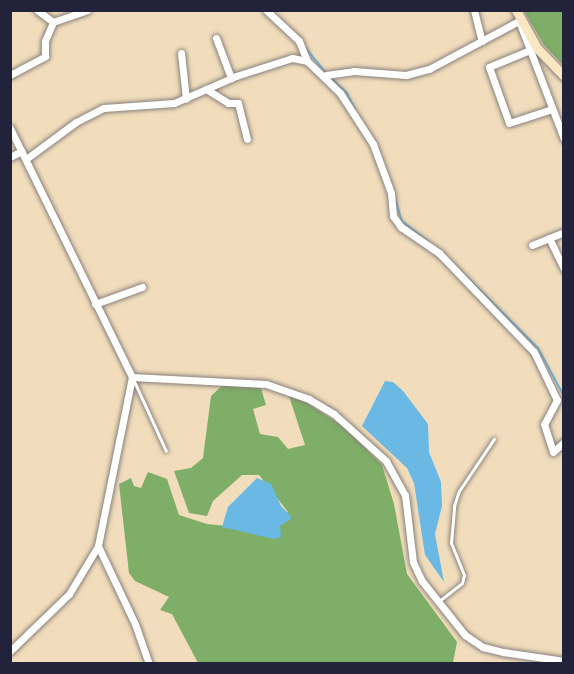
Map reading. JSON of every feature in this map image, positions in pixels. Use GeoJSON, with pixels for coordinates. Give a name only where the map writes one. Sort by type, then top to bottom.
{"type":"FeatureCollection","features":[{"type":"Feature","properties":{"kind":"street"},"geometry":{"type":"LineString","coordinates":[[37,10],[53,22]]}},
{"type":"Feature","properties":{"kind":"street"},"geometry":{"type":"LineString","coordinates":[[53,22],[87,10]]}},
{"type":"Feature","properties":{"kind":"street"},"geometry":{"type":"LineString","coordinates":[[266,10],[299,41],[307,61]]}},
{"type":"Feature","properties":{"kind":"street"},"geometry":{"type":"LineString","coordinates":[[474,10],[482,41]]}},
{"type":"Feature","properties":{"kind":"street"},"geometry":{"type":"LineString","coordinates":[[516,10],[564,139]]}},
{"type":"Feature","properties":{"kind":"street"},"geometry":{"type":"LineString","coordinates":[[326,75],[354,71],[406,75],[429,69],[519,21]]}},
{"type":"Feature","properties":{"kind":"street"},"geometry":{"type":"LineString","coordinates":[[519,21],[537,48],[564,76]]}},
{"type":"Feature","properties":{"kind":"street"},"geometry":{"type":"LineString","coordinates":[[10,75],[43,61],[53,22]]}},
{"type":"Feature","properties":{"kind":"street"},"geometry":{"type":"LineString","coordinates":[[216,38],[231,78]]}},
{"type":"Feature","properties":{"kind":"street"},"geometry":{"type":"LineString","coordinates":[[530,50],[489,67],[509,123],[552,109]]}},
{"type":"Feature","properties":{"kind":"street"},"geometry":{"type":"LineString","coordinates":[[181,53],[186,99]]}},
{"type":"Feature","properties":{"kind":"street"},"geometry":{"type":"LineString","coordinates":[[26,159],[76,122],[104,108],[186,99],[231,78],[292,58],[307,61],[326,75],[373,144],[391,194],[393,216],[400,227],[439,254],[534,352],[557,400],[544,424],[553,452],[564,442]]}},
{"type":"Feature","properties":{"kind":"street"},"geometry":{"type":"LineString","coordinates":[[206,89],[228,103],[238,104],[247,139]]}},
{"type":"Feature","properties":{"kind":"street"},"geometry":{"type":"LineString","coordinates":[[10,128],[132,377],[98,546],[69,594],[10,651]]}},
{"type":"Feature","properties":{"kind":"street"},"geometry":{"type":"LineString","coordinates":[[10,157],[22,151]]}},
{"type":"Feature","properties":{"kind":"street"},"geometry":{"type":"LineString","coordinates":[[531,245],[564,232]]}},
{"type":"Feature","properties":{"kind":"street"},"geometry":{"type":"LineString","coordinates":[[549,238],[564,269]]}},
{"type":"Feature","properties":{"kind":"street"},"geometry":{"type":"LineString","coordinates":[[95,304],[142,287]]}},
{"type":"Feature","properties":{"kind":"street"},"geometry":{"type":"LineString","coordinates":[[132,377],[266,384],[309,399],[352,426],[387,461],[399,482],[405,495],[413,562],[422,581],[465,635],[483,647],[564,661]]}},
{"type":"Feature","properties":{"kind":"street"},"geometry":{"type":"LineString","coordinates":[[98,546],[135,624],[149,663]]}},
{"type":"Feature","properties":{"kind":"lane"},"geometry":{"type":"LineString","coordinates":[[132,377],[166,451]]}},
{"type":"Feature","properties":{"kind":"lane"},"geometry":{"type":"LineString","coordinates":[[439,601],[462,583],[464,575],[451,543],[453,506],[459,490],[494,439]]}},
{"type":"Feature","properties":{"kind":"green space"},"geometry":{"type":"Polygon","coordinates":[[[524,11],[563,11],[563,65],[544,45],[524,11]]]}},
{"type":"Feature","properties":{"kind":"green space"},"geometry":{"type":"Polygon","coordinates":[[[227,381],[260,385],[266,405],[253,409],[260,434],[278,437],[288,449],[305,445],[287,390],[344,427],[382,465],[394,504],[407,574],[457,642],[453,663],[198,663],[172,614],[160,610],[169,597],[135,581],[129,573],[119,484],[131,478],[134,486],[141,488],[148,472],[167,479],[179,515],[207,524],[257,529],[288,512],[259,475],[242,475],[213,501],[207,516],[189,513],[174,471],[191,468],[203,458],[211,396],[227,381]]]}},
{"type":"Feature","properties":{"kind":"water"},"geometry":{"type":"Polygon","coordinates":[[[385,381],[393,382],[403,391],[428,424],[429,452],[441,482],[442,506],[435,534],[444,582],[425,555],[414,483],[407,468],[362,426],[385,381]]]}},
{"type":"Feature","properties":{"kind":"water"},"geometry":{"type":"Polygon","coordinates":[[[257,478],[271,484],[281,506],[290,515],[291,519],[280,526],[281,537],[274,539],[222,527],[228,507],[257,478]]]}},
{"type":"Feature","properties":{"kind":"waterway"},"geometry":{"type":"LineString","coordinates":[[290,29],[326,73]]}},
{"type":"Feature","properties":{"kind":"waterway"},"geometry":{"type":"LineString","coordinates":[[330,77],[347,93],[355,110]]}},
{"type":"Feature","properties":{"kind":"waterway"},"geometry":{"type":"LineString","coordinates":[[366,128],[378,149]]}},
{"type":"Feature","properties":{"kind":"waterway"},"geometry":{"type":"LineString","coordinates":[[392,187],[402,221],[429,242]]}},
{"type":"Feature","properties":{"kind":"waterway"},"geometry":{"type":"LineString","coordinates":[[443,253],[538,348],[564,396]]}}]}
